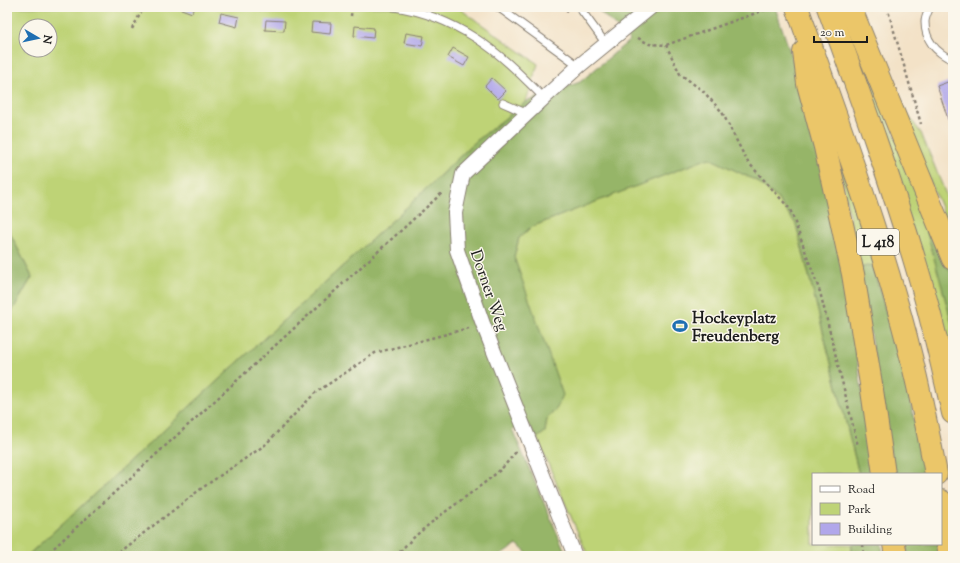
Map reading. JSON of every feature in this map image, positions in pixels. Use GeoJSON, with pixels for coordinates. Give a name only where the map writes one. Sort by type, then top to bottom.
{"type":"FeatureCollection","features":[{"type":"Feature","properties":{"kind":"highway","name":"L 418"},"geometry":{"type":"LineString","coordinates":[[828,7],[868,117],[916,266],[933,327],[953,412]]}},
{"type":"Feature","properties":{"kind":"highway"},"geometry":{"type":"LineString","coordinates":[[850,7],[953,259]]}},
{"type":"Feature","properties":{"kind":"highway","name":"L 418"},"geometry":{"type":"LineString","coordinates":[[798,11],[867,205],[895,297],[918,388],[936,473]]}},
{"type":"Feature","properties":{"kind":"highway"},"geometry":{"type":"LineString","coordinates":[[798,11],[808,84],[825,147],[853,274],[884,473]]}},
{"type":"Feature","properties":{"kind":"highway"},"geometry":{"type":"LineString","coordinates":[[942,507],[950,556]]}},
{"type":"Feature","properties":{"kind":"highway"},"geometry":{"type":"LineString","coordinates":[[894,545],[896,556]]}},
{"type":"Feature","properties":{"kind":"street"},"geometry":{"type":"LineString","coordinates":[[464,174],[579,66],[651,7]]}},
{"type":"Feature","properties":{"kind":"street","name":"Dorner Weg"},"geometry":{"type":"LineString","coordinates":[[464,174],[456,213],[457,250],[483,324],[575,556]]}},
{"type":"Feature","properties":{"kind":"lane"},"geometry":{"type":"LineString","coordinates":[[394,7],[411,10],[460,28],[478,39],[505,60],[544,98]]}},
{"type":"Feature","properties":{"kind":"lane"},"geometry":{"type":"LineString","coordinates":[[498,7],[579,66]]}},
{"type":"Feature","properties":{"kind":"lane"},"geometry":{"type":"LineString","coordinates":[[579,7],[606,44]]}},
{"type":"Feature","properties":{"kind":"lane"},"geometry":{"type":"LineString","coordinates":[[930,7],[925,21],[927,36],[936,50],[953,60]]}},
{"type":"Feature","properties":{"kind":"lane"},"geometry":{"type":"LineString","coordinates":[[503,103],[528,114]]}},
{"type":"Feature","properties":{"kind":"path"},"geometry":{"type":"LineString","coordinates":[[132,29],[144,7]]}},
{"type":"Feature","properties":{"kind":"path"},"geometry":{"type":"LineString","coordinates":[[259,11],[260,7]]}},
{"type":"Feature","properties":{"kind":"path"},"geometry":{"type":"LineString","coordinates":[[307,7],[307,13]]}},
{"type":"Feature","properties":{"kind":"path"},"geometry":{"type":"LineString","coordinates":[[351,16],[352,7]]}},
{"type":"Feature","properties":{"kind":"path"},"geometry":{"type":"LineString","coordinates":[[623,31],[649,44],[666,45],[773,7]]}},
{"type":"Feature","properties":{"kind":"path"},"geometry":{"type":"LineString","coordinates":[[887,7],[923,130]]}},
{"type":"Feature","properties":{"kind":"path"},"geometry":{"type":"LineString","coordinates":[[666,45],[680,74],[703,91],[722,112],[747,161],[790,209],[820,292],[860,452]]}},
{"type":"Feature","properties":{"kind":"path"},"geometry":{"type":"LineString","coordinates":[[44,556],[464,174]]}},
{"type":"Feature","properties":{"kind":"path"},"geometry":{"type":"LineString","coordinates":[[114,556],[202,488],[265,445],[315,393],[375,353],[483,324]]}},
{"type":"Feature","properties":{"kind":"path"},"geometry":{"type":"LineString","coordinates":[[396,556],[425,527],[500,470],[528,438]]}},
{"type":"Feature","properties":{"kind":"path"},"geometry":{"type":"LineString","coordinates":[[863,545],[864,556]]}},
{"type":"Feature","properties":{"kind":"green space"},"geometry":{"type":"Polygon","coordinates":[[[7,7],[457,7],[538,64],[526,102],[475,142],[407,207],[27,556],[7,556],[7,320],[32,277],[7,227],[7,7]]]}},
{"type":"Feature","properties":{"kind":"green space"},"geometry":{"type":"Polygon","coordinates":[[[595,7],[775,7],[808,106],[835,217],[875,473],[859,473],[796,224],[777,198],[757,181],[709,158],[531,227],[519,238],[514,257],[563,395],[557,408],[547,419],[545,432],[537,438],[528,424],[512,429],[567,556],[530,556],[517,544],[500,556],[27,556],[407,207],[475,142],[526,102],[580,82],[630,40],[595,7]]]}},
{"type":"Feature","properties":{"kind":"green space"},"geometry":{"type":"Polygon","coordinates":[[[843,9],[930,222],[943,291],[953,327],[953,366],[854,51],[843,9]]]}},
{"type":"Feature","properties":{"kind":"green space"},"geometry":{"type":"Polygon","coordinates":[[[891,86],[896,89],[905,111],[921,133],[953,212],[953,237],[891,86]]]}},
{"type":"Feature","properties":{"kind":"green space"},"geometry":{"type":"Polygon","coordinates":[[[837,150],[874,262],[907,386],[872,265],[859,268],[837,150]]]}},
{"type":"Feature","properties":{"kind":"green space","name":"Hockeyplatz Freudenberg"},"geometry":{"type":"Polygon","coordinates":[[[709,157],[757,181],[777,198],[796,224],[859,473],[812,473],[812,545],[852,545],[852,556],[588,556],[537,438],[545,432],[547,419],[557,408],[514,257],[519,238],[531,227],[709,157]]]}},
{"type":"Feature","properties":{"kind":"green space"},"geometry":{"type":"Polygon","coordinates":[[[930,222],[953,277],[953,327],[926,229],[928,223],[930,222]]]}},
{"type":"Feature","properties":{"kind":"green space"},"geometry":{"type":"Polygon","coordinates":[[[7,227],[32,277],[7,320],[7,227]]]}},
{"type":"Feature","properties":{"kind":"green space"},"geometry":{"type":"Polygon","coordinates":[[[872,265],[907,386],[926,473],[894,473],[859,268],[872,265]]]}},
{"type":"Feature","properties":{"kind":"green space"},"geometry":{"type":"Polygon","coordinates":[[[852,545],[882,545],[883,556],[852,556],[852,545]]]}},
{"type":"Feature","properties":{"kind":"green space"},"geometry":{"type":"Polygon","coordinates":[[[906,545],[938,545],[940,556],[909,556],[906,545]]]}},
{"type":"Feature","properties":{"kind":"building"},"geometry":{"type":"Polygon","coordinates":[[[176,7],[194,7],[192,13],[176,7]]]}},
{"type":"Feature","properties":{"kind":"building"},"geometry":{"type":"Polygon","coordinates":[[[221,13],[239,17],[237,27],[219,22],[221,13]]]}},
{"type":"Feature","properties":{"kind":"building"},"geometry":{"type":"Polygon","coordinates":[[[266,20],[285,21],[284,31],[265,30],[266,20]]]}},
{"type":"Feature","properties":{"kind":"building"},"geometry":{"type":"Polygon","coordinates":[[[312,22],[331,23],[330,34],[311,32],[312,22]]]}},
{"type":"Feature","properties":{"kind":"building"},"geometry":{"type":"Polygon","coordinates":[[[355,26],[374,28],[373,38],[354,36],[355,26]]]}},
{"type":"Feature","properties":{"kind":"building"},"geometry":{"type":"Polygon","coordinates":[[[406,33],[424,36],[422,46],[404,43],[406,33]]]}},
{"type":"Feature","properties":{"kind":"building"},"geometry":{"type":"Polygon","coordinates":[[[453,48],[469,57],[464,66],[448,57],[453,48]]]}},
{"type":"Feature","properties":{"kind":"building"},"geometry":{"type":"Polygon","coordinates":[[[492,78],[506,91],[498,99],[485,86],[492,78]]]}},
{"type":"Feature","properties":{"kind":"building"},"geometry":{"type":"Polygon","coordinates":[[[953,80],[953,127],[951,128],[937,86],[953,80]]]}},
{"type":"Feature","properties":{"kind":"place","name":"Hockeyplatz Freudenberg"},"geometry":{"type":"Point","coordinates":[680,326]}}]}
